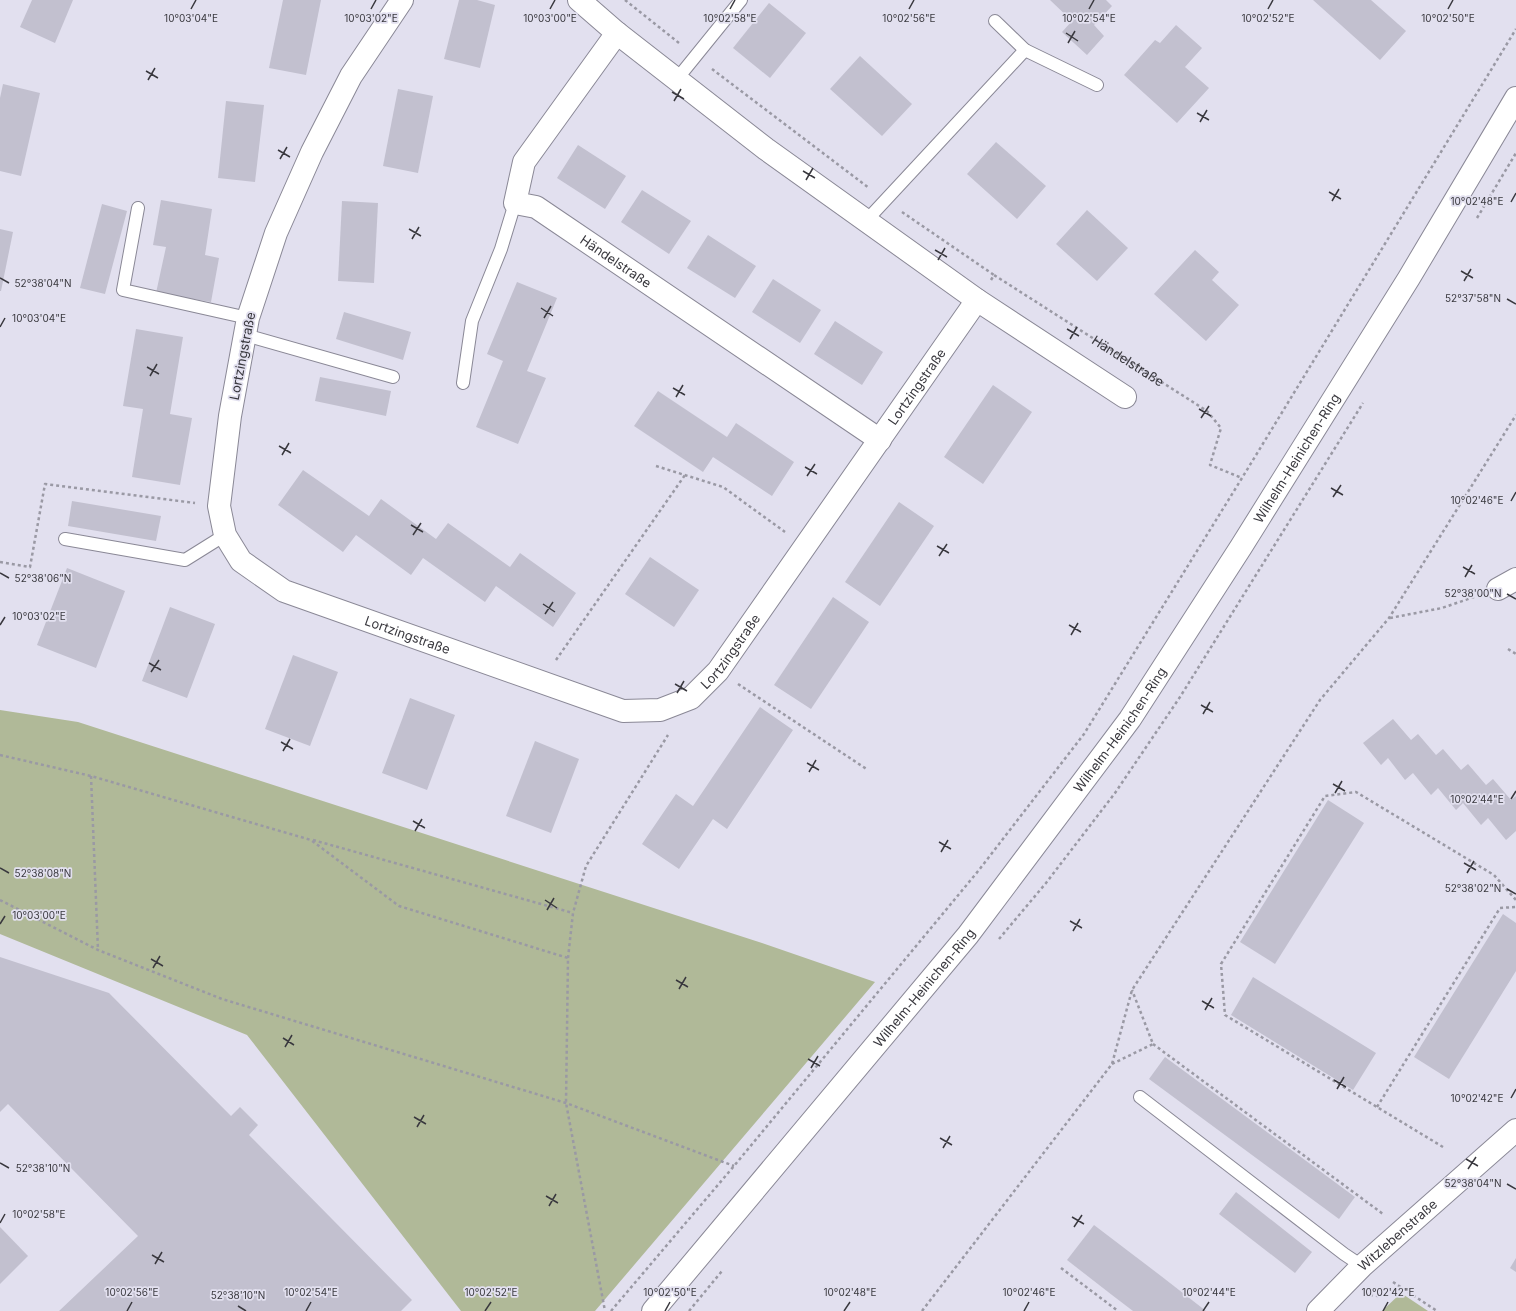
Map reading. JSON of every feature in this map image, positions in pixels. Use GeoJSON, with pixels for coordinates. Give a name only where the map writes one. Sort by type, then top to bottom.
{"type":"FeatureCollection","features":[{"type":"Feature","properties":{"kind":"street","name":"Lortzingstraße"},"geometry":{"type":"LineString","coordinates":[[402,0],[351,76],[312,152],[276,233],[247,327],[230,416],[219,506],[225,535],[242,561],[284,591],[623,711],[660,710],[692,698],[718,670],[977,300]]}},
{"type":"Feature","properties":{"kind":"street"},"geometry":{"type":"LineString","coordinates":[[579,0],[617,33],[766,149],[977,300],[1125,397]]}},
{"type":"Feature","properties":{"kind":"street"},"geometry":{"type":"LineString","coordinates":[[515,203],[524,162],[617,33]]}},
{"type":"Feature","properties":{"kind":"street","name":"Wilhelm-Heinichen-Ring"},"geometry":{"type":"LineString","coordinates":[[653,1311],[968,935],[1130,719],[1241,547],[1409,278],[1516,98]]}},
{"type":"Feature","properties":{"kind":"street","name":"Händelstraße"},"geometry":{"type":"LineString","coordinates":[[515,203],[536,206],[880,440]]}},
{"type":"Feature","properties":{"kind":"street","name":"Witzlebenstraße"},"geometry":{"type":"LineString","coordinates":[[1318,1311],[1362,1266],[1516,1130]]}},
{"type":"Feature","properties":{"kind":"lane"},"geometry":{"type":"LineString","coordinates":[[677,79],[741,0]]}},
{"type":"Feature","properties":{"kind":"lane"},"geometry":{"type":"LineString","coordinates":[[995,21],[1025,50],[1097,85]]}},
{"type":"Feature","properties":{"kind":"lane"},"geometry":{"type":"LineString","coordinates":[[866,221],[1025,50]]}},
{"type":"Feature","properties":{"kind":"lane"},"geometry":{"type":"LineString","coordinates":[[463,383],[472,321],[501,249],[515,203]]}},
{"type":"Feature","properties":{"kind":"lane"},"geometry":{"type":"LineString","coordinates":[[138,208],[123,290],[247,327],[393,377]]}},
{"type":"Feature","properties":{"kind":"lane"},"geometry":{"type":"LineString","coordinates":[[65,539],[185,560],[225,535]]}},
{"type":"Feature","properties":{"kind":"lane"},"geometry":{"type":"LineString","coordinates":[[1140,1097],[1338,1250],[1362,1266]]}},
{"type":"Feature","properties":{"kind":"path","name":"Händelstraße"},"geometry":{"type":"LineString","coordinates":[[625,0],[885,200],[994,275],[1207,411],[1221,428],[1210,465],[1242,478]]}},
{"type":"Feature","properties":{"kind":"path"},"geometry":{"type":"LineString","coordinates":[[611,1311],[734,1166],[979,870],[1084,734],[1516,29]]}},
{"type":"Feature","properties":{"kind":"path"},"geometry":{"type":"LineString","coordinates":[[977,300],[994,275]]}},
{"type":"Feature","properties":{"kind":"path"},"geometry":{"type":"LineString","coordinates":[[922,1311],[1112,1064],[1132,990],[1320,700],[1390,618],[1516,415]]}},
{"type":"Feature","properties":{"kind":"path"},"geometry":{"type":"LineString","coordinates":[[656,466],[724,487],[805,546]]}},
{"type":"Feature","properties":{"kind":"path"},"geometry":{"type":"LineString","coordinates":[[541,682],[685,475]]}},
{"type":"Feature","properties":{"kind":"path"},"geometry":{"type":"LineString","coordinates":[[0,562],[30,567],[45,484],[219,506]]}},
{"type":"Feature","properties":{"kind":"path"},"geometry":{"type":"LineString","coordinates":[[1390,618],[1442,608],[1507,584]]}},
{"type":"Feature","properties":{"kind":"path"},"geometry":{"type":"LineString","coordinates":[[1508,649],[1516,654]]}},
{"type":"Feature","properties":{"kind":"path"},"geometry":{"type":"LineString","coordinates":[[718,670],[868,770]]}},
{"type":"Feature","properties":{"kind":"path"},"geometry":{"type":"LineString","coordinates":[[605,1311],[566,1103],[568,958],[573,914],[586,866],[670,731]]}},
{"type":"Feature","properties":{"kind":"path"},"geometry":{"type":"LineString","coordinates":[[0,756],[92,776],[573,914]]}},
{"type":"Feature","properties":{"kind":"path"},"geometry":{"type":"LineString","coordinates":[[92,776],[98,950]]}},
{"type":"Feature","properties":{"kind":"path"},"geometry":{"type":"LineString","coordinates":[[1442,1147],[1225,1015],[1221,964],[1325,796],[1356,792],[1494,875],[1516,900]]}},
{"type":"Feature","properties":{"kind":"path"},"geometry":{"type":"LineString","coordinates":[[311,840],[399,906],[568,958]]}},
{"type":"Feature","properties":{"kind":"path"},"geometry":{"type":"LineString","coordinates":[[0,900],[98,950],[222,999],[566,1103],[734,1166]]}},
{"type":"Feature","properties":{"kind":"path"},"geometry":{"type":"LineString","coordinates":[[1376,1107],[1500,908],[1516,907]]}},
{"type":"Feature","properties":{"kind":"path"},"geometry":{"type":"LineString","coordinates":[[1132,990],[1153,1044],[1383,1214]]}},
{"type":"Feature","properties":{"kind":"path"},"geometry":{"type":"LineString","coordinates":[[1112,1064],[1153,1044]]}},
{"type":"Feature","properties":{"kind":"path"},"geometry":{"type":"LineString","coordinates":[[1061,1268],[1118,1311]]}},
{"type":"Feature","properties":{"kind":"path"},"geometry":{"type":"LineString","coordinates":[[1393,1282],[1437,1311]]}},
{"type":"Feature","properties":{"kind":"green space"},"geometry":{"type":"Polygon","coordinates":[[[0,710],[78,722],[762,943],[875,982],[595,1311],[461,1311],[247,1035],[0,934],[0,710]]]}},
{"type":"Feature","properties":{"kind":"green space"},"geometry":{"type":"Polygon","coordinates":[[[1401,1293],[1428,1311],[1382,1311],[1401,1293]]]}},
{"type":"Feature","properties":{"kind":"building"},"geometry":{"type":"Polygon","coordinates":[[[32,0],[73,0],[55,43],[20,27],[32,0]]]}},
{"type":"Feature","properties":{"kind":"building"},"geometry":{"type":"Polygon","coordinates":[[[283,0],[321,0],[306,75],[269,68],[283,0]]]}},
{"type":"Feature","properties":{"kind":"building"},"geometry":{"type":"Polygon","coordinates":[[[459,0],[477,0],[495,5],[480,68],[444,59],[459,0]]]}},
{"type":"Feature","properties":{"kind":"building"},"geometry":{"type":"Polygon","coordinates":[[[1050,0],[1106,0],[1112,6],[1094,25],[1104,36],[1087,55],[1062,32],[1072,21],[1050,0]]]}},
{"type":"Feature","properties":{"kind":"building"},"geometry":{"type":"Polygon","coordinates":[[[1313,0],[1371,0],[1406,31],[1380,60],[1313,0]]]}},
{"type":"Feature","properties":{"kind":"building"},"geometry":{"type":"Polygon","coordinates":[[[769,3],[806,33],[770,78],[733,48],[769,3]]]}},
{"type":"Feature","properties":{"kind":"building"},"geometry":{"type":"Polygon","coordinates":[[[1176,25],[1202,48],[1185,67],[1209,88],[1177,123],[1124,75],[1155,40],[1160,43],[1176,25]]]}},
{"type":"Feature","properties":{"kind":"building"},"geometry":{"type":"Polygon","coordinates":[[[860,56],[912,104],[882,136],[830,89],[860,56]]]}},
{"type":"Feature","properties":{"kind":"building"},"geometry":{"type":"Polygon","coordinates":[[[3,84],[40,93],[21,176],[0,171],[0,98],[3,84]]]}},
{"type":"Feature","properties":{"kind":"building"},"geometry":{"type":"Polygon","coordinates":[[[398,89],[433,96],[418,173],[383,166],[398,89]]]}},
{"type":"Feature","properties":{"kind":"building"},"geometry":{"type":"Polygon","coordinates":[[[226,101],[264,105],[255,182],[218,178],[226,101]]]}},
{"type":"Feature","properties":{"kind":"building"},"geometry":{"type":"Polygon","coordinates":[[[996,142],[1046,186],[1017,219],[967,174],[996,142]]]}},
{"type":"Feature","properties":{"kind":"building"},"geometry":{"type":"Polygon","coordinates":[[[578,145],[626,176],[605,209],[557,178],[578,145]]]}},
{"type":"Feature","properties":{"kind":"building"},"geometry":{"type":"Polygon","coordinates":[[[642,190],[691,221],[669,254],[621,222],[642,190]]]}},
{"type":"Feature","properties":{"kind":"building"},"geometry":{"type":"Polygon","coordinates":[[[161,200],[212,209],[205,255],[219,258],[211,302],[156,293],[166,247],[153,245],[161,200]]]}},
{"type":"Feature","properties":{"kind":"building"},"geometry":{"type":"Polygon","coordinates":[[[342,201],[378,203],[374,283],[338,281],[342,201]]]}},
{"type":"Feature","properties":{"kind":"building"},"geometry":{"type":"Polygon","coordinates":[[[102,204],[127,211],[105,294],[80,288],[102,204]]]}},
{"type":"Feature","properties":{"kind":"building"},"geometry":{"type":"Polygon","coordinates":[[[1087,210],[1128,248],[1097,281],[1056,244],[1087,210]]]}},
{"type":"Feature","properties":{"kind":"building"},"geometry":{"type":"Polygon","coordinates":[[[0,229],[13,232],[1,291],[0,291],[0,229]]]}},
{"type":"Feature","properties":{"kind":"building"},"geometry":{"type":"Polygon","coordinates":[[[708,235],[756,266],[735,298],[687,268],[708,235]]]}},
{"type":"Feature","properties":{"kind":"building"},"geometry":{"type":"Polygon","coordinates":[[[1195,250],[1219,272],[1212,280],[1239,305],[1206,341],[1154,294],[1195,250]]]}},
{"type":"Feature","properties":{"kind":"building"},"geometry":{"type":"Polygon","coordinates":[[[773,279],[821,310],[800,343],[752,312],[773,279]]]}},
{"type":"Feature","properties":{"kind":"building"},"geometry":{"type":"Polygon","coordinates":[[[517,282],[557,298],[527,371],[546,378],[518,444],[476,427],[503,361],[487,354],[517,282]]]}},
{"type":"Feature","properties":{"kind":"building"},"geometry":{"type":"Polygon","coordinates":[[[344,312],[411,332],[403,360],[336,339],[344,312]]]}},
{"type":"Feature","properties":{"kind":"building"},"geometry":{"type":"Polygon","coordinates":[[[835,321],[883,352],[862,385],[814,354],[835,321]]]}},
{"type":"Feature","properties":{"kind":"building"},"geometry":{"type":"Polygon","coordinates":[[[136,329],[183,337],[170,414],[192,418],[180,485],[132,477],[143,409],[123,406],[136,329]]]}},
{"type":"Feature","properties":{"kind":"building"},"geometry":{"type":"Polygon","coordinates":[[[320,377],[391,391],[386,416],[315,401],[320,377]]]}},
{"type":"Feature","properties":{"kind":"building"},"geometry":{"type":"Polygon","coordinates":[[[993,385],[1032,412],[983,484],[944,457],[993,385]]]}},
{"type":"Feature","properties":{"kind":"building"},"geometry":{"type":"Polygon","coordinates":[[[658,391],[727,437],[736,423],[794,462],[772,496],[713,457],[703,472],[634,426],[658,391]]]}},
{"type":"Feature","properties":{"kind":"building"},"geometry":{"type":"Polygon","coordinates":[[[303,470],[369,516],[381,499],[436,539],[448,523],[510,567],[520,553],[576,593],[553,627],[496,586],[485,602],[423,558],[411,575],[356,535],[343,552],[278,505],[303,470]]]}},
{"type":"Feature","properties":{"kind":"building"},"geometry":{"type":"Polygon","coordinates":[[[72,501],[161,516],[156,541],[68,526],[72,501]]]}},
{"type":"Feature","properties":{"kind":"building"},"geometry":{"type":"Polygon","coordinates":[[[899,502],[934,526],[880,606],[845,582],[899,502]]]}},
{"type":"Feature","properties":{"kind":"building"},"geometry":{"type":"Polygon","coordinates":[[[650,557],[699,590],[674,627],[625,594],[650,557]]]}},
{"type":"Feature","properties":{"kind":"building"},"geometry":{"type":"Polygon","coordinates":[[[67,568],[125,591],[96,668],[37,645],[67,568]]]}},
{"type":"Feature","properties":{"kind":"building"},"geometry":{"type":"Polygon","coordinates":[[[833,597],[869,622],[811,709],[774,685],[833,597]]]}},
{"type":"Feature","properties":{"kind":"building"},"geometry":{"type":"Polygon","coordinates":[[[170,607],[215,624],[187,698],[142,681],[170,607]]]}},
{"type":"Feature","properties":{"kind":"building"},"geometry":{"type":"Polygon","coordinates":[[[293,655],[338,672],[310,746],[265,729],[293,655]]]}},
{"type":"Feature","properties":{"kind":"building"},"geometry":{"type":"Polygon","coordinates":[[[410,698],[455,715],[427,790],[382,773],[410,698]]]}},
{"type":"Feature","properties":{"kind":"building"},"geometry":{"type":"Polygon","coordinates":[[[760,707],[793,730],[727,829],[713,819],[679,869],[642,844],[676,794],[693,806],[760,707]]]}},
{"type":"Feature","properties":{"kind":"building"},"geometry":{"type":"Polygon","coordinates":[[[1393,719],[1411,740],[1418,734],[1436,755],[1443,749],[1461,770],[1468,764],[1486,785],[1493,779],[1511,800],[1516,796],[1516,831],[1506,840],[1488,818],[1481,825],[1463,803],[1456,810],[1438,788],[1431,795],[1413,773],[1405,780],[1388,758],[1381,765],[1363,743],[1393,719]]]}},
{"type":"Feature","properties":{"kind":"building"},"geometry":{"type":"Polygon","coordinates":[[[535,741],[579,759],[551,833],[506,816],[535,741]]]}},
{"type":"Feature","properties":{"kind":"building"},"geometry":{"type":"Polygon","coordinates":[[[1328,800],[1364,823],[1275,964],[1240,942],[1328,800]]]}},
{"type":"Feature","properties":{"kind":"building"},"geometry":{"type":"Polygon","coordinates":[[[1503,914],[1516,923],[1516,971],[1449,1079],[1414,1057],[1503,914]]]}},
{"type":"Feature","properties":{"kind":"building"},"geometry":{"type":"Polygon","coordinates":[[[0,957],[109,993],[231,1116],[240,1107],[258,1125],[249,1135],[412,1300],[401,1311],[59,1311],[138,1236],[8,1104],[0,1112],[0,957]]]}},
{"type":"Feature","properties":{"kind":"building"},"geometry":{"type":"Polygon","coordinates":[[[1253,977],[1376,1053],[1353,1090],[1231,1015],[1253,977]]]}},
{"type":"Feature","properties":{"kind":"building"},"geometry":{"type":"Polygon","coordinates":[[[1165,1057],[1355,1197],[1339,1219],[1149,1079],[1165,1057]]]}},
{"type":"Feature","properties":{"kind":"building"},"geometry":{"type":"Polygon","coordinates":[[[1236,1192],[1312,1252],[1295,1273],[1219,1214],[1236,1192]]]}},
{"type":"Feature","properties":{"kind":"building"},"geometry":{"type":"Polygon","coordinates":[[[1094,1225],[1206,1311],[1133,1311],[1112,1295],[1067,1260],[1094,1225]]]}},
{"type":"Feature","properties":{"kind":"building"},"geometry":{"type":"Polygon","coordinates":[[[0,1227],[28,1256],[0,1284],[0,1227]]]}},
{"type":"Feature","properties":{"kind":"building"},"geometry":{"type":"Polygon","coordinates":[[[1516,1258],[1516,1272],[1510,1268],[1516,1258]]]}}]}
